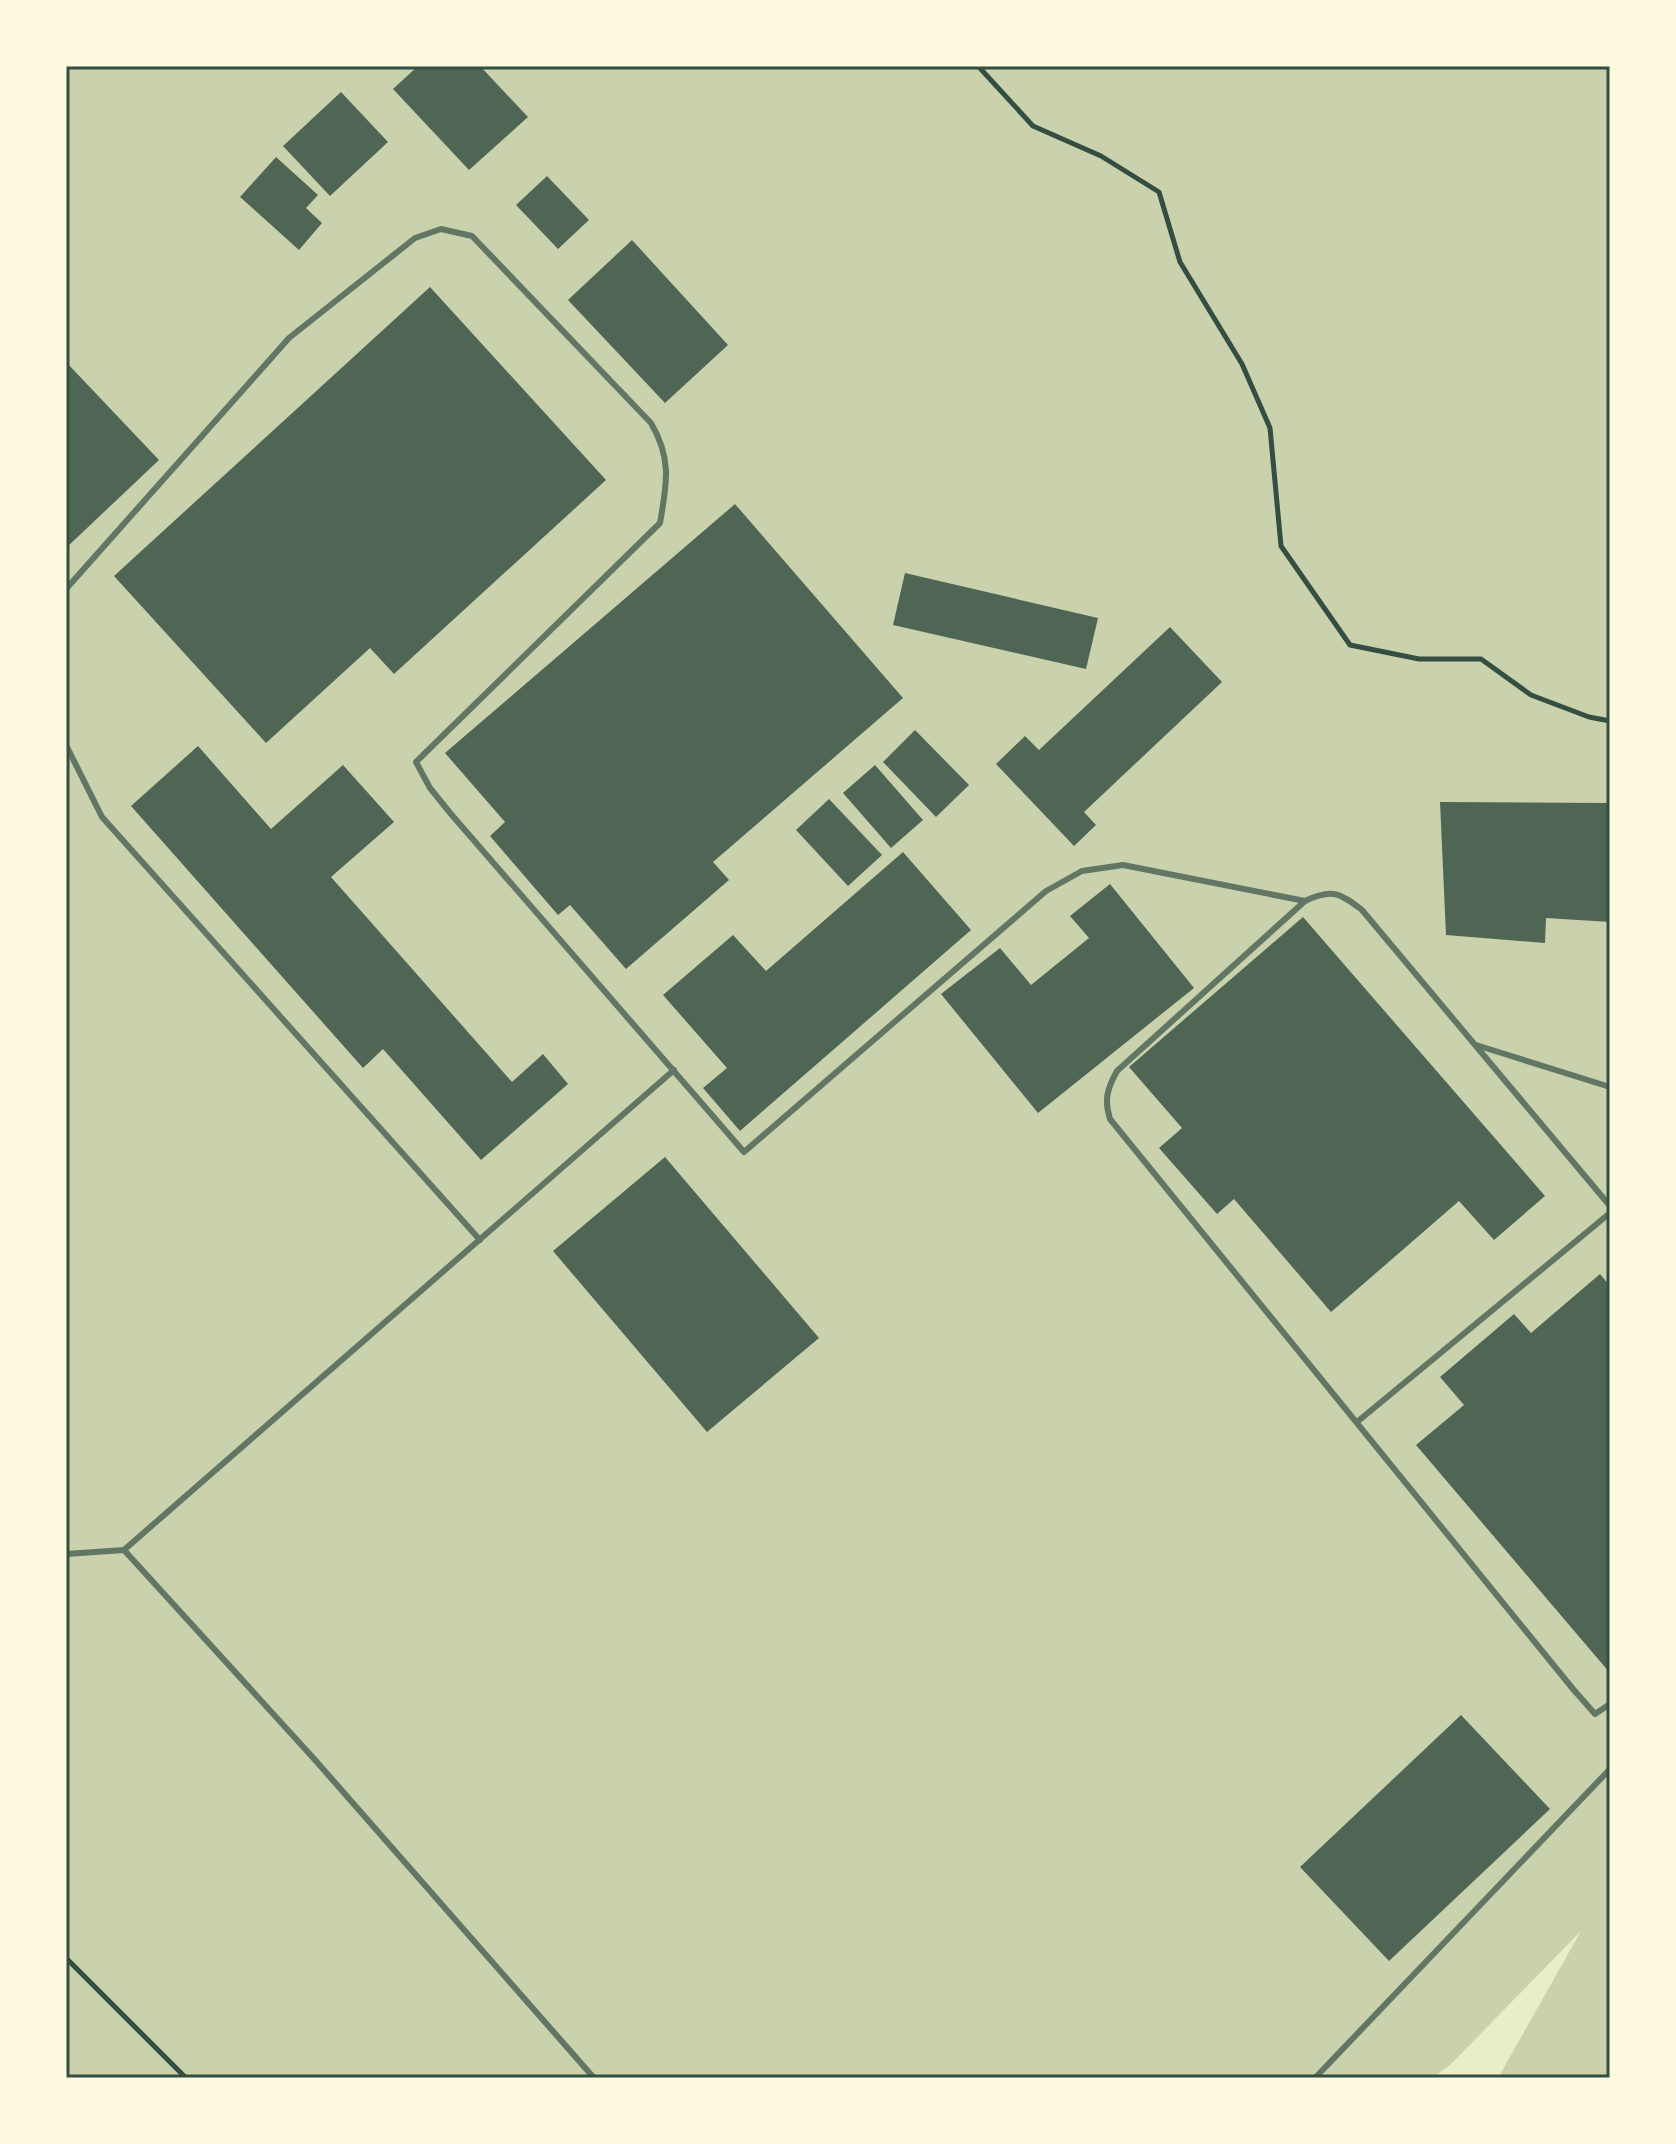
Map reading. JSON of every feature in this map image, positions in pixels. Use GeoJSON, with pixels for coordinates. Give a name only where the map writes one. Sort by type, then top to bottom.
{"type":"FeatureCollection","features":[{"type":"Feature","properties":{"kind":"lane"},"geometry":{"type":"LineString","coordinates":[[66,589],[289,338],[415,238],[441,229],[472,236],[651,423],[662,442],[667,464],[667,487],[660,523],[416,762],[430,788],[451,814],[744,1152],[1046,891],[1073,875],[1123,865],[1305,901]]}},
{"type":"Feature","properties":{"kind":"lane"},"geometry":{"type":"LineString","coordinates":[[66,745],[102,817],[480,1240]]}},
{"type":"Feature","properties":{"kind":"lane"},"geometry":{"type":"LineString","coordinates":[[1610,1206],[1362,910],[1342,895],[1322,892],[1305,901],[1117,1071],[1108,1087],[1105,1103],[1110,1119],[1595,1714],[1610,1704]]}},
{"type":"Feature","properties":{"kind":"lane"},"geometry":{"type":"LineString","coordinates":[[1474,1045],[1610,1087]]}},
{"type":"Feature","properties":{"kind":"lane"},"geometry":{"type":"LineString","coordinates":[[66,1554],[124,1550],[674,1070]]}},
{"type":"Feature","properties":{"kind":"lane"},"geometry":{"type":"LineString","coordinates":[[1357,1422],[1610,1213]]}},
{"type":"Feature","properties":{"kind":"lane"},"geometry":{"type":"LineString","coordinates":[[124,1550],[316,1761],[594,2078]]}},
{"type":"Feature","properties":{"kind":"lane"},"geometry":{"type":"LineString","coordinates":[[1315,2078],[1610,1769]]}},
{"type":"Feature","properties":{"kind":"path"},"geometry":{"type":"LineString","coordinates":[[978,66],[1033,126],[1101,156],[1159,192],[1180,262],[1242,364],[1270,428],[1281,546],[1350,645],[1419,659],[1481,659],[1531,695],[1589,717],[1610,721]]}},
{"type":"Feature","properties":{"kind":"path"},"geometry":{"type":"LineString","coordinates":[[66,1958],[186,2078]]}},
{"type":"Feature","properties":{"kind":"green space"},"geometry":{"type":"Polygon","coordinates":[[[66,66],[1610,66],[1610,2078],[1498,2078],[1581,1931],[1450,2065],[1432,2078],[66,2078],[66,66]]]}},
{"type":"Feature","properties":{"kind":"building"},"geometry":{"type":"Polygon","coordinates":[[[418,66],[480,66],[528,117],[469,170],[393,89],[418,66]]]}},
{"type":"Feature","properties":{"kind":"building"},"geometry":{"type":"Polygon","coordinates":[[[341,92],[388,142],[330,196],[283,146],[341,92]]]}},
{"type":"Feature","properties":{"kind":"building"},"geometry":{"type":"Polygon","coordinates":[[[276,157],[318,195],[306,208],[322,223],[299,250],[240,197],[276,157]]]}},
{"type":"Feature","properties":{"kind":"building"},"geometry":{"type":"Polygon","coordinates":[[[547,176],[589,220],[558,249],[516,205],[547,176]]]}},
{"type":"Feature","properties":{"kind":"building"},"geometry":{"type":"Polygon","coordinates":[[[632,240],[728,345],[665,403],[568,300],[632,240]]]}},
{"type":"Feature","properties":{"kind":"building"},"geometry":{"type":"Polygon","coordinates":[[[430,287],[606,480],[394,674],[370,648],[266,743],[114,576],[430,287]]]}},
{"type":"Feature","properties":{"kind":"building"},"geometry":{"type":"Polygon","coordinates":[[[66,362],[159,460],[66,548],[66,362]]]}},
{"type":"Feature","properties":{"kind":"building"},"geometry":{"type":"Polygon","coordinates":[[[735,504],[903,698],[713,862],[729,880],[626,969],[570,905],[558,915],[490,836],[505,822],[445,753],[735,504]]]}},
{"type":"Feature","properties":{"kind":"building"},"geometry":{"type":"Polygon","coordinates":[[[905,573],[1098,618],[1086,669],[893,625],[905,573]]]}},
{"type":"Feature","properties":{"kind":"building"},"geometry":{"type":"Polygon","coordinates":[[[1170,627],[1222,682],[1084,812],[1096,825],[1074,846],[996,764],[1025,736],[1039,750],[1170,627]]]}},
{"type":"Feature","properties":{"kind":"building"},"geometry":{"type":"Polygon","coordinates":[[[915,730],[969,785],[936,817],[883,762],[915,730]]]}},
{"type":"Feature","properties":{"kind":"building"},"geometry":{"type":"Polygon","coordinates":[[[198,746],[271,829],[343,765],[394,822],[331,877],[512,1082],[543,1054],[568,1084],[481,1160],[383,1049],[363,1068],[131,806],[198,746]]]}},
{"type":"Feature","properties":{"kind":"building"},"geometry":{"type":"Polygon","coordinates":[[[875,765],[923,820],[891,848],[843,793],[875,765]]]}},
{"type":"Feature","properties":{"kind":"building"},"geometry":{"type":"Polygon","coordinates":[[[829,799],[882,855],[848,886],[796,830],[829,799]]]}},
{"type":"Feature","properties":{"kind":"building"},"geometry":{"type":"Polygon","coordinates":[[[1440,802],[1610,803],[1610,922],[1546,918],[1545,943],[1446,935],[1440,802]]]}},
{"type":"Feature","properties":{"kind":"building"},"geometry":{"type":"Polygon","coordinates":[[[903,852],[971,930],[740,1131],[703,1088],[727,1068],[663,995],[733,935],[766,971],[903,852]]]}},
{"type":"Feature","properties":{"kind":"building"},"geometry":{"type":"Polygon","coordinates":[[[1110,884],[1194,988],[1038,1113],[941,994],[1000,948],[1031,985],[1089,938],[1070,916],[1110,884]]]}},
{"type":"Feature","properties":{"kind":"building"},"geometry":{"type":"Polygon","coordinates":[[[1303,917],[1545,1196],[1494,1240],[1459,1201],[1331,1312],[1234,1199],[1217,1214],[1159,1148],[1182,1128],[1129,1067],[1303,917]]]}},
{"type":"Feature","properties":{"kind":"building"},"geometry":{"type":"Polygon","coordinates":[[[665,1157],[819,1338],[707,1432],[553,1251],[665,1157]]]}},
{"type":"Feature","properties":{"kind":"building"},"geometry":{"type":"Polygon","coordinates":[[[1600,1274],[1610,1286],[1610,1673],[1416,1445],[1464,1405],[1440,1377],[1514,1314],[1531,1333],[1600,1274]]]}},
{"type":"Feature","properties":{"kind":"building"},"geometry":{"type":"Polygon","coordinates":[[[1461,1715],[1550,1809],[1389,1961],[1300,1867],[1461,1715]]]}}]}
